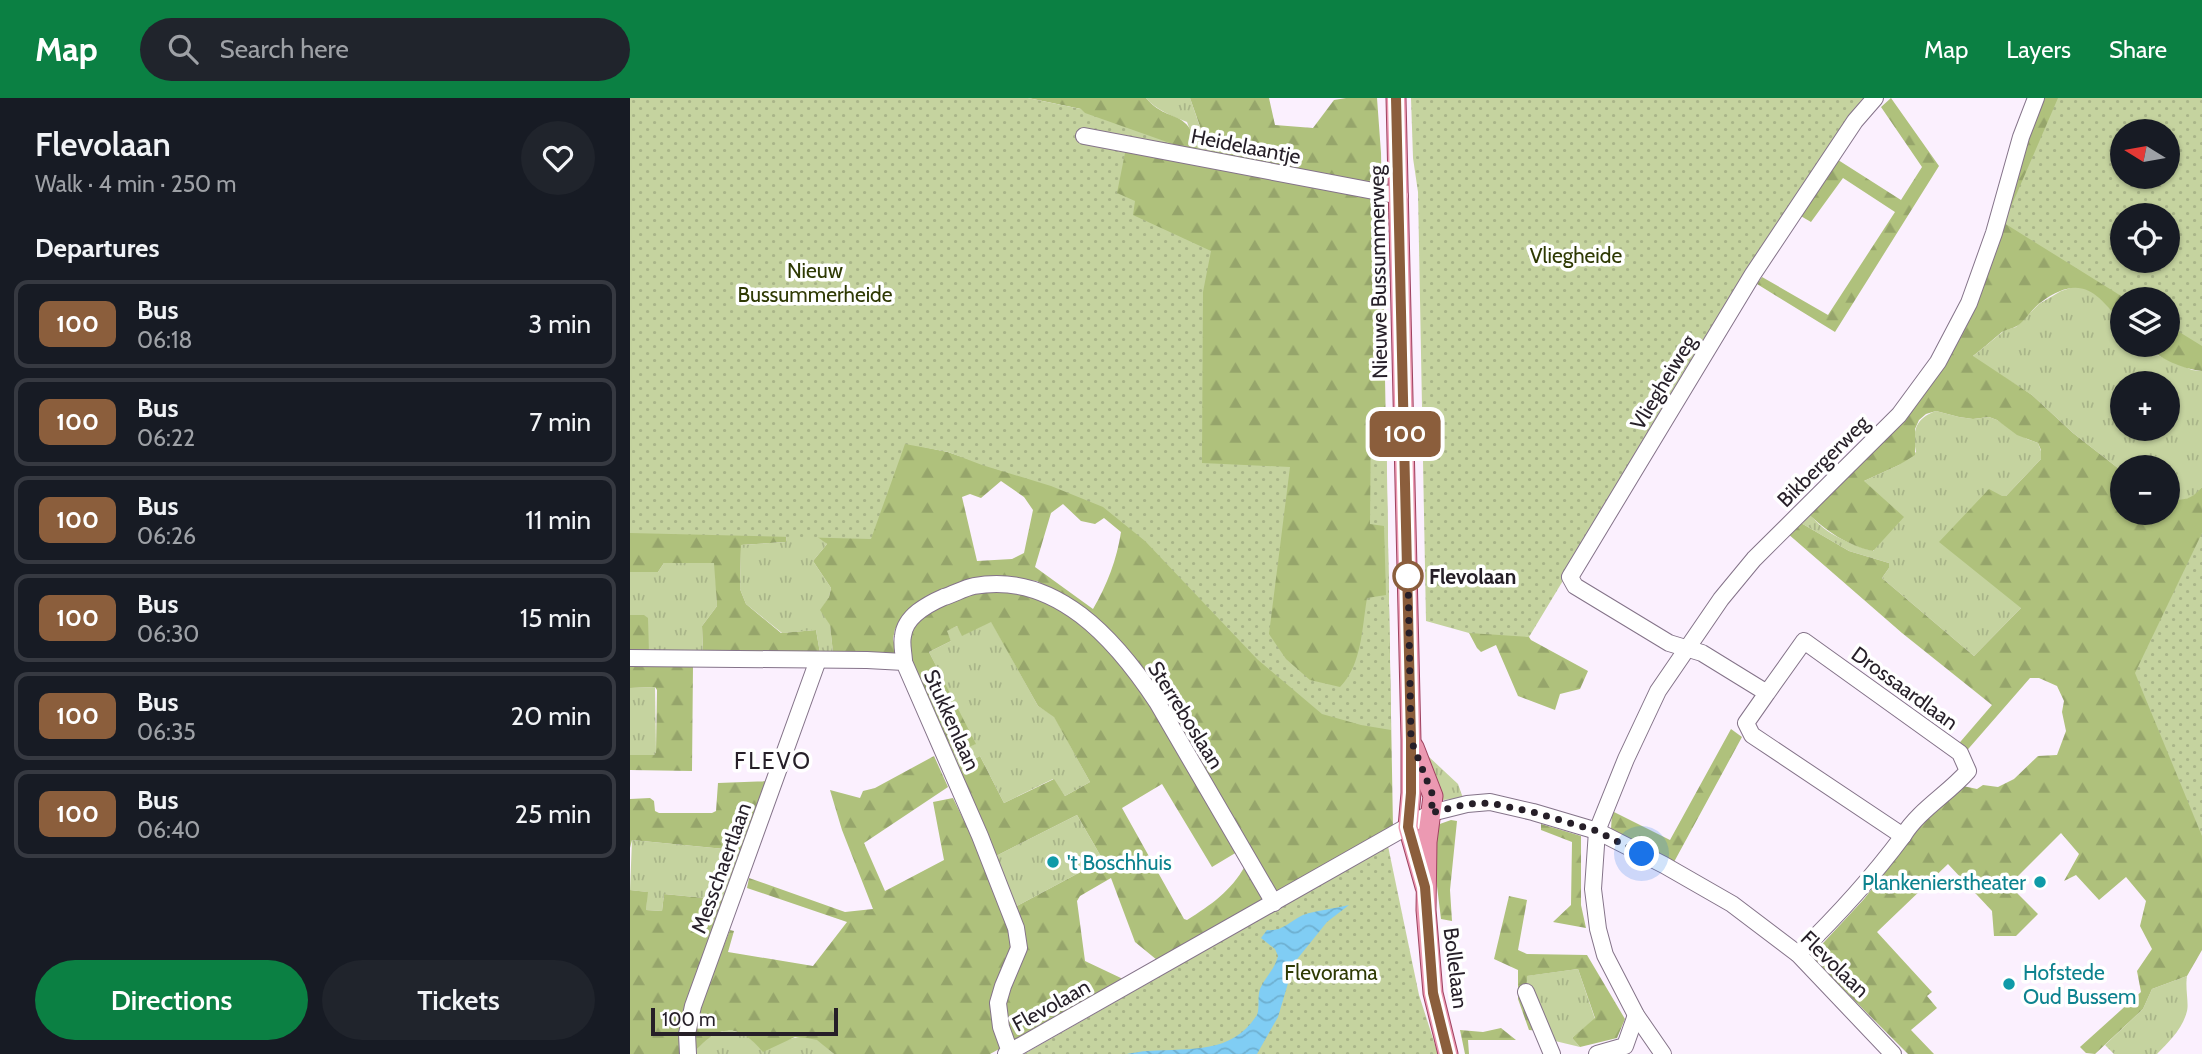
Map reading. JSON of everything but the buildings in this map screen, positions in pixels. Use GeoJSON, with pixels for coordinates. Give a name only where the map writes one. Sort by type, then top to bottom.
{"type":"FeatureCollection","features":[{"type":"Feature","properties":{"kind":"main road","name":"Nieuwe Bussummerweg"},"geometry":{"type":"LineString","coordinates":[[1396,98],[1411,740],[1408,827]]}},
{"type":"Feature","properties":{"kind":"main road","name":"Nieuwe Bussummerweg"},"geometry":{"type":"LineString","coordinates":[[1411,740],[1433,796],[1431,813]]}},
{"type":"Feature","properties":{"kind":"main road","name":"Bollelaan"},"geometry":{"type":"LineString","coordinates":[[1431,813],[1425,887],[1433,993],[1448,1054]]}},
{"type":"Feature","properties":{"kind":"main road","name":"Bollelaan"},"geometry":{"type":"LineString","coordinates":[[1408,827],[1425,887]]}},
{"type":"Feature","properties":{"kind":"street","name":"Vliegheiweg"},"geometry":{"type":"LineString","coordinates":[[1687,649],[1670,643],[1575,586],[1570,577],[1753,274],[1855,121],[1875,98]]}},
{"type":"Feature","properties":{"kind":"street","name":"Bikbergerweg"},"geometry":{"type":"LineString","coordinates":[[1663,1054],[1636,1015],[1605,956],[1593,890],[1597,831],[1626,759],[1658,691],[1721,599],[1754,559],[1899,415],[1938,362],[1969,303],[1994,233],[2021,137],[2036,98]]}},
{"type":"Feature","properties":{"kind":"street","name":"Heidelaantje"},"geometry":{"type":"LineString","coordinates":[[1084,136],[1400,196]]}},
{"type":"Feature","properties":{"kind":"street","name":"Sterreboslaan"},"geometry":{"type":"LineString","coordinates":[[904,663],[902,635],[910,620],[930,603],[973,586],[1012,584],[1034,588],[1055,597],[1090,622],[1139,674],[1274,903]]}},
{"type":"Feature","properties":{"kind":"street","name":"Drossaardlaan"},"geometry":{"type":"LineString","coordinates":[[1804,641],[1960,753],[1968,771],[1955,786],[1911,823],[1903,836],[1752,735],[1746,723],[1766,693],[1804,641]]}},
{"type":"Feature","properties":{"kind":"street"},"geometry":{"type":"LineString","coordinates":[[1687,649],[1702,653],[1766,693]]}},
{"type":"Feature","properties":{"kind":"street","name":"Stukkenlaan"},"geometry":{"type":"LineString","coordinates":[[630,658],[867,660],[904,663],[980,836],[1016,928],[1019,948],[998,1003],[1008,1053]]}},
{"type":"Feature","properties":{"kind":"street","name":"Messchaertlaan"},"geometry":{"type":"LineString","coordinates":[[688,1054],[687,1034],[693,1006],[818,660]]}},
{"type":"Feature","properties":{"kind":"street"},"geometry":{"type":"LineString","coordinates":[[1411,793],[1415,803],[1431,813]]}},
{"type":"Feature","properties":{"kind":"street","name":"Flevolaan"},"geometry":{"type":"LineString","coordinates":[[1008,1053],[1431,813],[1467,804],[1490,803],[1533,812],[1597,831],[1732,904],[1798,954],[1893,1054]]}},
{"type":"Feature","properties":{"kind":"street"},"geometry":{"type":"LineString","coordinates":[[1408,827],[1427,842]]}},
{"type":"Feature","properties":{"kind":"street"},"geometry":{"type":"LineString","coordinates":[[1798,954],[1848,904],[1903,836]]}},
{"type":"Feature","properties":{"kind":"street"},"geometry":{"type":"LineString","coordinates":[[1527,992],[1552,1054]]}},
{"type":"Feature","properties":{"kind":"street"},"geometry":{"type":"LineString","coordinates":[[1597,1054],[1625,1046],[1636,1015]]}},
{"type":"Feature","properties":{"kind":"green space","name":"Nieuw Bussummerheide"},"geometry":{"type":"Polygon","coordinates":[[[630,98],[1028,98],[1081,109],[1085,113],[1198,153],[1126,148],[1117,193],[1135,201],[1133,215],[1211,251],[1203,292],[1202,463],[1290,467],[1269,634],[1286,659],[1310,680],[1340,687],[1357,657],[1367,598],[1386,595],[1384,526],[1370,524],[1371,410],[1386,410],[1391,730],[1322,714],[1257,659],[1145,541],[1103,507],[1051,486],[948,452],[905,444],[871,539],[630,533],[630,98]]]}},
{"type":"Feature","properties":{"kind":"green space"},"geometry":{"type":"Polygon","coordinates":[[[1028,98],[1146,98],[1163,112],[1184,122],[1194,138],[1198,153],[1210,155],[1190,98],[1269,98],[1275,125],[1313,128],[1334,100],[1377,98],[1381,153],[1393,827],[1276,894],[1160,695],[1073,602],[1037,581],[1017,579],[909,612],[895,629],[893,639],[897,654],[833,653],[830,625],[820,610],[829,597],[831,588],[813,561],[827,544],[807,529],[788,523],[786,542],[741,545],[740,589],[746,604],[781,633],[816,630],[820,653],[703,652],[702,626],[717,606],[714,563],[664,563],[658,572],[630,572],[630,374],[948,452],[1003,471],[1081,109],[1028,98]],[[1001,481],[981,498],[970,494],[962,497],[977,561],[1012,559],[1024,553],[1033,510],[1024,497],[1001,481]],[[1063,504],[1051,513],[1035,567],[1093,609],[1111,572],[1121,532],[1104,518],[1095,524],[1081,521],[1063,504]]]}},
{"type":"Feature","properties":{"kind":"green space"},"geometry":{"type":"Polygon","coordinates":[[[1146,98],[1190,98],[1210,156],[1198,153],[1187,122],[1159,109],[1146,98]]]}},
{"type":"Feature","properties":{"kind":"green space","name":"Vliegheide"},"geometry":{"type":"Polygon","coordinates":[[[1411,98],[1868,98],[1602,516],[1529,637],[1469,633],[1426,621],[1418,192],[1413,158],[1411,98]]]}},
{"type":"Feature","properties":{"kind":"green space"},"geometry":{"type":"Polygon","coordinates":[[[1891,98],[1939,166],[1835,332],[1757,284],[1762,277],[1828,315],[1895,212],[1843,178],[1811,222],[1799,215],[1835,158],[1901,200],[1922,167],[1881,107],[1891,98]]]}},
{"type":"Feature","properties":{"kind":"green space"},"geometry":{"type":"Polygon","coordinates":[[[2042,98],[2106,98],[2111,119],[2110,189],[2137,189],[2154,203],[2110,203],[2110,273],[2180,273],[2180,265],[2202,273],[2202,371],[2186,368],[2162,357],[2180,357],[2180,287],[2110,287],[2110,309],[2087,290],[2066,289],[2040,303],[2020,324],[2002,332],[1973,356],[2032,395],[2073,433],[2110,462],[2110,525],[2180,525],[2180,499],[2187,498],[2202,487],[2202,950],[2187,976],[2152,989],[2143,1009],[2095,1054],[2086,1053],[2080,1047],[2141,992],[2137,971],[2152,949],[2140,926],[2146,901],[2126,877],[2099,900],[2076,875],[2064,881],[2079,854],[2061,833],[2009,885],[2038,914],[2016,936],[1994,936],[1992,911],[1948,864],[1877,932],[1932,992],[1927,996],[1937,1008],[1911,1030],[1934,1054],[1908,1054],[1812,955],[1864,899],[1885,872],[1916,822],[1963,786],[1977,789],[1983,785],[1998,787],[2014,779],[2038,756],[2057,755],[2066,731],[2062,712],[2064,701],[2057,686],[2039,678],[2030,678],[1963,755],[1955,748],[1992,705],[1902,633],[1787,533],[1801,523],[1849,551],[1889,563],[1889,568],[1882,578],[1974,656],[2021,608],[1939,542],[1989,489],[2006,496],[2041,459],[2038,443],[2017,435],[1997,420],[1989,417],[1959,417],[1936,411],[1919,420],[1915,429],[1915,455],[1864,481],[1904,517],[1873,551],[1838,537],[1808,513],[1941,363],[2042,98]]]}},
{"type":"Feature","properties":{"kind":"green space"},"geometry":{"type":"Polygon","coordinates":[[[2058,98],[2202,98],[2202,346],[2180,332],[2180,287],[2110,289],[2004,223],[2058,98]]]}},
{"type":"Feature","properties":{"kind":"green space"},"geometry":{"type":"Polygon","coordinates":[[[2077,286],[2094,292],[2110,309],[2110,357],[2162,357],[2192,370],[2202,371],[2202,487],[2198,492],[2191,497],[2180,499],[2180,455],[2110,455],[2110,462],[2073,433],[2032,395],[1972,357],[2005,330],[2016,327],[2039,304],[2061,291],[2077,286]]]}},
{"type":"Feature","properties":{"kind":"green space"},"geometry":{"type":"Polygon","coordinates":[[[1936,411],[1959,417],[1989,417],[1997,420],[2038,443],[2041,451],[2041,459],[2006,496],[2002,496],[2021,608],[1974,656],[1882,578],[1889,568],[1889,563],[1849,551],[1801,523],[1809,510],[1827,531],[1847,542],[1874,551],[1864,481],[1899,465],[1916,452],[1914,438],[1919,422],[1936,411]]]}},
{"type":"Feature","properties":{"kind":"green space"},"geometry":{"type":"Polygon","coordinates":[[[793,508],[827,544],[813,561],[831,588],[821,610],[830,624],[833,653],[820,653],[816,630],[782,633],[746,604],[740,589],[741,545],[786,542],[793,508]]]}},
{"type":"Feature","properties":{"kind":"green space"},"geometry":{"type":"Polygon","coordinates":[[[2202,533],[2202,836],[2135,673],[2202,533]]]}},
{"type":"Feature","properties":{"kind":"green space"},"geometry":{"type":"Polygon","coordinates":[[[715,562],[717,606],[702,626],[703,652],[649,653],[643,615],[630,615],[630,572],[658,572],[664,563],[715,562]]]}},
{"type":"Feature","properties":{"kind":"green space"},"geometry":{"type":"Polygon","coordinates":[[[1006,589],[1048,598],[1097,636],[1142,689],[1237,852],[1212,867],[1162,784],[1122,808],[1184,919],[1187,920],[1220,897],[1245,866],[1262,901],[1157,960],[1135,942],[1111,878],[1080,896],[1077,901],[1085,961],[1123,979],[1013,1041],[1003,1012],[1016,964],[1013,908],[1103,860],[1077,815],[994,857],[956,768],[980,756],[1004,803],[1054,779],[1065,796],[1090,782],[1054,717],[1038,706],[991,622],[962,636],[957,626],[947,631],[951,641],[929,652],[976,744],[951,755],[909,656],[909,635],[920,619],[930,611],[967,595],[1006,589]]]}},
{"type":"Feature","properties":{"kind":"green space"},"geometry":{"type":"Polygon","coordinates":[[[630,615],[644,615],[648,618],[649,653],[630,653],[630,615]]]}},
{"type":"Feature","properties":{"kind":"green space"},"geometry":{"type":"Polygon","coordinates":[[[991,621],[1038,706],[1054,716],[1090,782],[1065,796],[1053,779],[1004,803],[980,756],[956,768],[951,755],[975,744],[929,652],[951,641],[946,631],[957,626],[963,635],[991,621]]]}},
{"type":"Feature","properties":{"kind":"green space"},"geometry":{"type":"Polygon","coordinates":[[[1481,623],[1529,637],[1588,671],[1580,689],[1560,694],[1555,710],[1518,696],[1496,645],[1481,652],[1469,633],[1481,623]]]}},
{"type":"Feature","properties":{"kind":"green space"},"geometry":{"type":"Polygon","coordinates":[[[630,666],[693,666],[692,771],[630,770],[630,755],[654,755],[656,752],[657,690],[655,687],[630,688],[630,666]]]}},
{"type":"Feature","properties":{"kind":"green space"},"geometry":{"type":"Polygon","coordinates":[[[655,687],[656,752],[654,755],[630,755],[630,688],[655,687]]]}},
{"type":"Feature","properties":{"kind":"green space"},"geometry":{"type":"Polygon","coordinates":[[[1731,729],[1742,737],[1674,862],[1611,830],[1612,811],[1670,840],[1731,729]]]}},
{"type":"Feature","properties":{"kind":"green space"},"geometry":{"type":"Polygon","coordinates":[[[934,756],[948,787],[864,843],[885,891],[944,860],[933,802],[953,798],[987,868],[1011,934],[1001,1048],[990,1054],[834,1054],[817,1040],[795,1037],[763,1052],[745,1035],[728,1030],[711,1037],[693,1054],[696,1016],[730,930],[734,931],[728,952],[813,966],[847,922],[747,888],[749,878],[845,912],[873,909],[842,830],[830,790],[860,798],[863,791],[875,788],[934,756]]]}},
{"type":"Feature","properties":{"kind":"green space"},"geometry":{"type":"Polygon","coordinates":[[[1428,756],[1458,784],[1463,798],[1443,800],[1428,756]]]}},
{"type":"Feature","properties":{"kind":"green space"},"geometry":{"type":"Polygon","coordinates":[[[772,781],[745,851],[632,840],[630,848],[630,799],[650,798],[654,801],[655,811],[659,813],[712,813],[716,811],[718,783],[772,781]]]}},
{"type":"Feature","properties":{"kind":"green space"},"geometry":{"type":"Polygon","coordinates":[[[1077,815],[1103,860],[1013,908],[994,857],[1077,815]]]}},
{"type":"Feature","properties":{"kind":"green space"},"geometry":{"type":"Polygon","coordinates":[[[1451,820],[1457,821],[1450,890],[1452,921],[1441,919],[1436,878],[1437,825],[1451,820]]]}},
{"type":"Feature","properties":{"kind":"green space"},"geometry":{"type":"Polygon","coordinates":[[[1541,824],[1581,836],[1581,905],[1586,928],[1553,922],[1571,905],[1572,842],[1541,830],[1541,824]]]}},
{"type":"Feature","properties":{"kind":"green space"},"geometry":{"type":"Polygon","coordinates":[[[632,840],[745,851],[726,900],[664,894],[662,911],[646,910],[647,892],[630,890],[632,840]]]}},
{"type":"Feature","properties":{"kind":"green space","name":"Flevorama"},"geometry":{"type":"Polygon","coordinates":[[[1388,846],[1419,995],[1438,1054],[1024,1054],[1388,846]]]}},
{"type":"Feature","properties":{"kind":"green space"},"geometry":{"type":"Polygon","coordinates":[[[630,890],[648,892],[646,910],[662,911],[664,894],[726,900],[689,997],[680,1036],[680,1054],[630,1054],[630,890]]]}},
{"type":"Feature","properties":{"kind":"green space"},"geometry":{"type":"Polygon","coordinates":[[[1509,896],[1527,900],[1518,950],[1527,954],[1587,955],[1625,1019],[1617,1038],[1580,1047],[1572,1038],[1595,1018],[1578,969],[1527,976],[1526,992],[1540,1031],[1529,1030],[1518,999],[1518,970],[1494,959],[1509,896]]]}},
{"type":"Feature","properties":{"kind":"green space"},"geometry":{"type":"Polygon","coordinates":[[[1578,969],[1595,1019],[1572,1038],[1580,1047],[1551,1040],[1526,992],[1526,976],[1578,969]]]}},
{"type":"Feature","properties":{"kind":"green space"},"geometry":{"type":"Polygon","coordinates":[[[2187,976],[2185,1017],[2175,1034],[2157,1054],[2114,1054],[2105,1045],[2143,1009],[2152,989],[2187,976]]]}},
{"type":"Feature","properties":{"kind":"green space"},"geometry":{"type":"Polygon","coordinates":[[[1501,1028],[1516,1040],[1468,1040],[1469,1054],[1465,1054],[1460,1030],[1483,1032],[1501,1028]]]}},
{"type":"Feature","properties":{"kind":"green space"},"geometry":{"type":"Polygon","coordinates":[[[726,1030],[747,1036],[763,1051],[782,1042],[810,1037],[834,1054],[693,1054],[705,1039],[726,1030]]]}},
{"type":"Feature","properties":{"kind":"water"},"geometry":{"type":"Polygon","coordinates":[[[1349,905],[1327,922],[1294,963],[1278,1017],[1257,1054],[1127,1054],[1196,1049],[1236,1037],[1257,1015],[1260,989],[1278,956],[1275,949],[1261,938],[1267,930],[1282,928],[1308,913],[1349,905]]]}},
{"type":"Feature","properties":{"kind":"bus line","name":"100"},"geometry":{"type":"LineString","coordinates":[[1396,98],[1411,740],[1408,827],[1425,887],[1433,993],[1448,1054]]}},
{"type":"Feature","properties":{"kind":"place","name":"Flevolaan"},"geometry":{"type":"Point","coordinates":[1408,576]}},
{"type":"Feature","properties":{"kind":"place","name":"'t Boschhuis"},"geometry":{"type":"Point","coordinates":[1053,862]}},
{"type":"Feature","properties":{"kind":"place","name":"Plankenierstheater"},"geometry":{"type":"Point","coordinates":[2040,882]}},
{"type":"Feature","properties":{"kind":"place","name":"Hofstede Oud Bussem"},"geometry":{"type":"Point","coordinates":[2009,984]}},
{"type":"Feature","properties":{"kind":"district","name":"FLEVO"},"geometry":{"type":"Point","coordinates":[773,761]}},
{"type":"Feature","properties":{"kind":"route"},"geometry":{"type":"LineString","coordinates":[[1408,576],[1408,573],[1411,740],[1430,785],[1433,796],[1431,813],[1467,804],[1490,803],[1533,812],[1597,831],[1642,854]]}}]}
